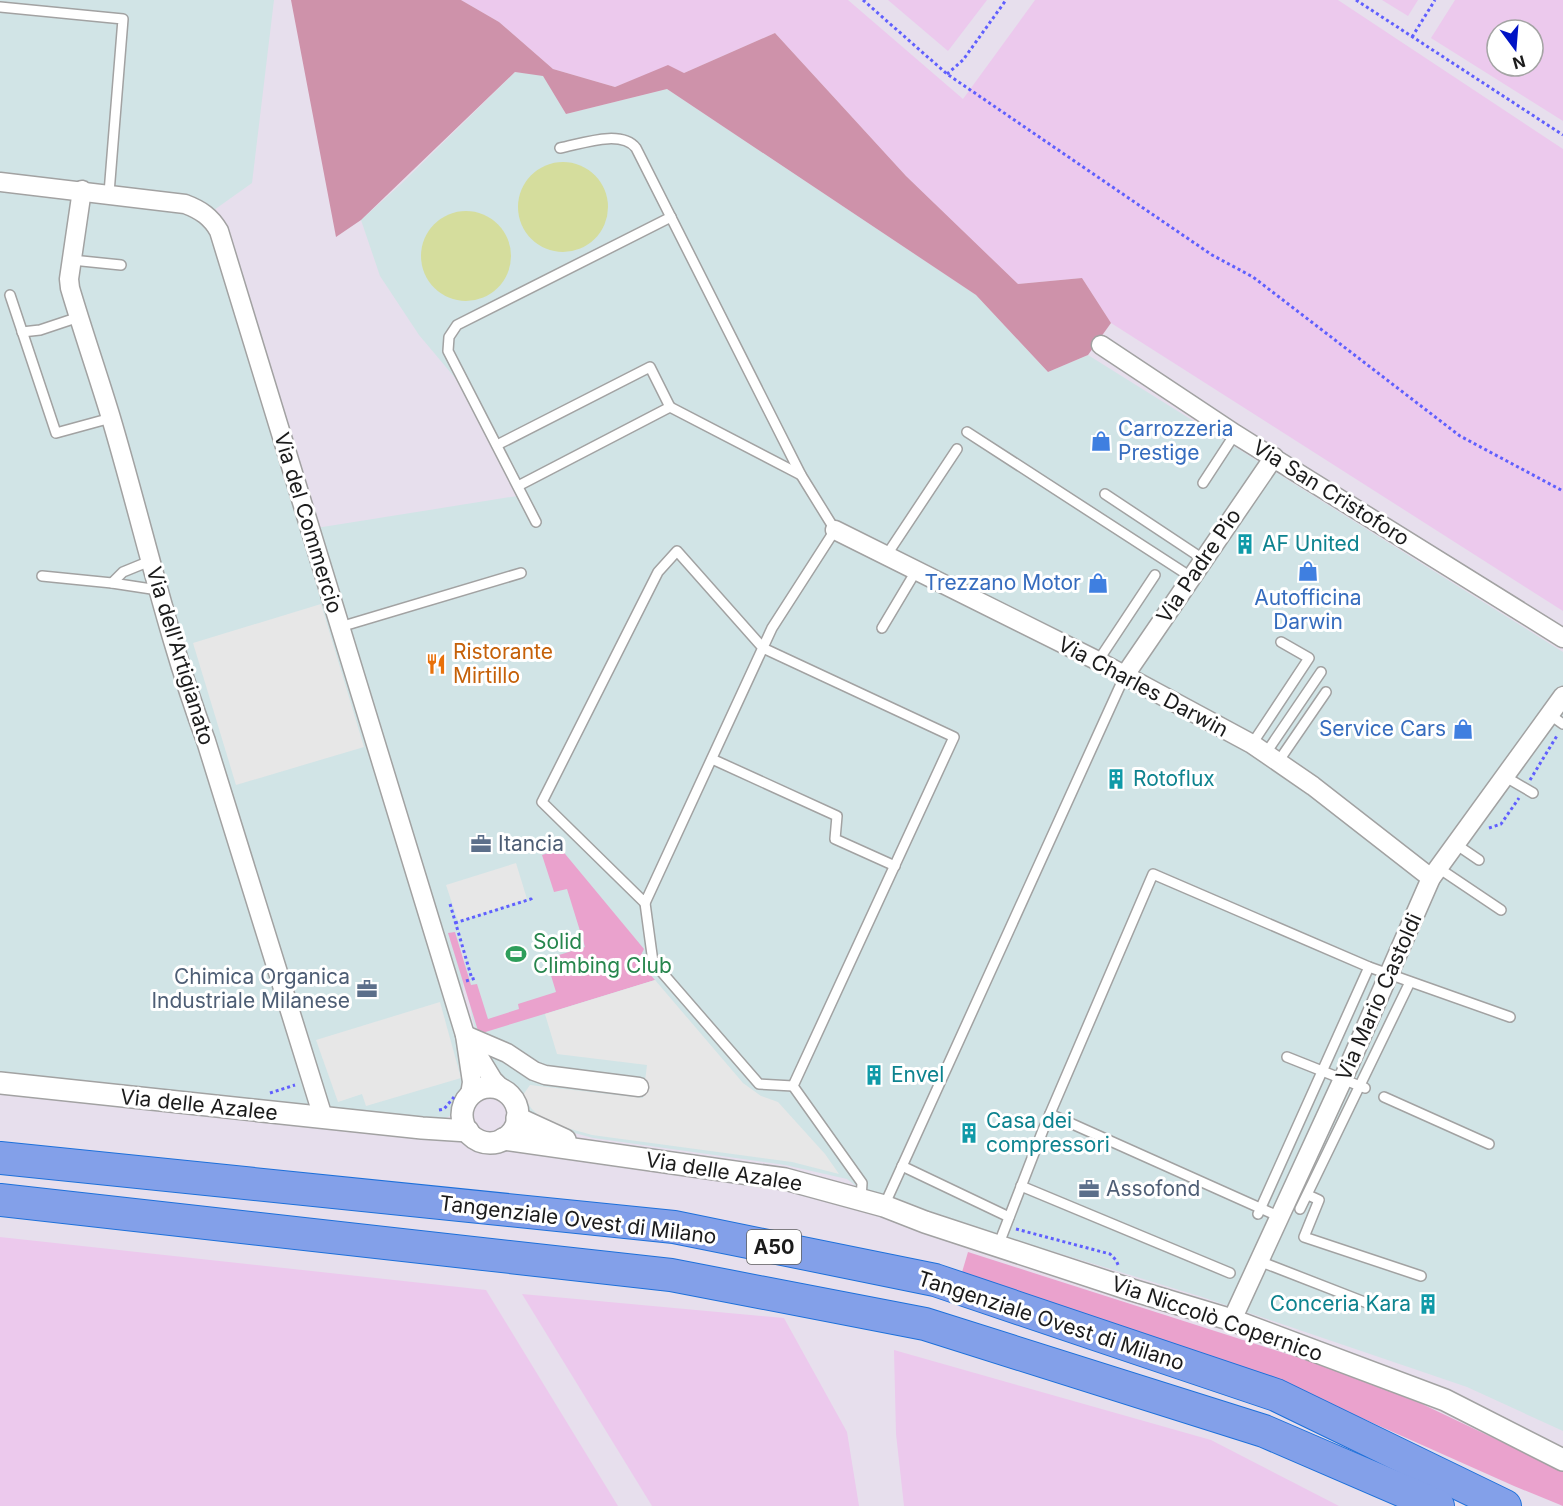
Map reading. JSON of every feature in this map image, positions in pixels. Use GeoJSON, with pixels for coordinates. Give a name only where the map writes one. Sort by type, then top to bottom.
{"type":"FeatureCollection","features":[{"type":"Feature","properties":{"kind":"highway","name":"Tangenziale Ovest di Milano"},"geometry":{"type":"LineString","coordinates":[[0,1158],[674,1227],[935,1280],[1276,1395],[1505,1506]]}},
{"type":"Feature","properties":{"kind":"highway","name":"Tangenziale Ovest di Milano"},"geometry":{"type":"LineString","coordinates":[[0,1200],[671,1275],[926,1324],[1264,1431],[1438,1506]]}},
{"type":"Feature","properties":{"kind":"street","name":"Via del Commercio"},"geometry":{"type":"LineString","coordinates":[[0,182],[185,204],[199,209],[214,222],[219,231],[465,1035],[472,1076],[464,1094]]}},
{"type":"Feature","properties":{"kind":"street","name":"Via dell'Artigianato"},"geometry":{"type":"LineString","coordinates":[[82,190],[69,279],[111,418],[158,590],[323,1118]]}},
{"type":"Feature","properties":{"kind":"street","name":"Via San Cristoforo"},"geometry":{"type":"LineString","coordinates":[[1101,345],[1235,434],[1563,638]]}},
{"type":"Feature","properties":{"kind":"street","name":"Via Padre Pio"},"geometry":{"type":"LineString","coordinates":[[1125,675],[1274,457]]}},
{"type":"Feature","properties":{"kind":"street","name":"Via Charles Darwin"},"geometry":{"type":"LineString","coordinates":[[835,530],[1125,675],[1265,753],[1434,873]]}},
{"type":"Feature","properties":{"kind":"street","name":"Via Mario Castoldi"},"geometry":{"type":"LineString","coordinates":[[1232,1320],[1343,1079],[1434,873],[1504,776],[1556,719],[1563,696]]}},
{"type":"Feature","properties":{"kind":"street","name":"Via del Commercio"},"geometry":{"type":"LineString","coordinates":[[465,1035],[485,1068],[504,1091]]}},
{"type":"Feature","properties":{"kind":"street"},"geometry":{"type":"LineString","coordinates":[[465,1035],[507,1053],[545,1076],[639,1088]]}},
{"type":"Feature","properties":{"kind":"street","name":"Via delle Azalee"},"geometry":{"type":"LineString","coordinates":[[0,1083],[399,1125],[465,1124]]}},
{"type":"Feature","properties":{"kind":"street"},"geometry":{"type":"LineString","coordinates":[[486,1087],[504,1091],[515,1103],[517,1118],[515,1126],[503,1139],[486,1142],[479,1140],[465,1124],[464,1094],[486,1087]]}},
{"type":"Feature","properties":{"kind":"street","name":"Via delle Azalee"},"geometry":{"type":"LineString","coordinates":[[517,1118],[585,1149]]}},
{"type":"Feature","properties":{"kind":"street","name":"Via delle Azalee"},"geometry":{"type":"LineString","coordinates":[[503,1139],[785,1179],[861,1199]]}},
{"type":"Feature","properties":{"kind":"street","name":"Via Niccolò Copernico"},"geometry":{"type":"LineString","coordinates":[[861,1199],[998,1246],[1232,1320],[1444,1400],[1563,1460]]}},
{"type":"Feature","properties":{"kind":"lane"},"geometry":{"type":"LineString","coordinates":[[0,7],[123,19],[109,194]]}},
{"type":"Feature","properties":{"kind":"lane"},"geometry":{"type":"LineString","coordinates":[[560,148],[618,138],[632,143],[801,475],[835,530],[772,628],[645,903],[653,962],[759,1084],[793,1086]]}},
{"type":"Feature","properties":{"kind":"lane"},"geometry":{"type":"LineString","coordinates":[[536,522],[448,351],[447,344],[457,325],[671,217]]}},
{"type":"Feature","properties":{"kind":"lane"},"geometry":{"type":"LineString","coordinates":[[72,260],[121,265]]}},
{"type":"Feature","properties":{"kind":"lane"},"geometry":{"type":"LineString","coordinates":[[10,295],[56,433],[111,418]]}},
{"type":"Feature","properties":{"kind":"lane"},"geometry":{"type":"LineString","coordinates":[[22,332],[40,330],[79,317]]}},
{"type":"Feature","properties":{"kind":"lane"},"geometry":{"type":"LineString","coordinates":[[497,445],[650,367],[669,407],[801,475]]}},
{"type":"Feature","properties":{"kind":"lane"},"geometry":{"type":"LineString","coordinates":[[518,486],[669,407]]}},
{"type":"Feature","properties":{"kind":"lane"},"geometry":{"type":"LineString","coordinates":[[968,432],[1191,577]]}},
{"type":"Feature","properties":{"kind":"lane"},"geometry":{"type":"LineString","coordinates":[[1203,483],[1235,434]]}},
{"type":"Feature","properties":{"kind":"lane"},"geometry":{"type":"LineString","coordinates":[[886,556],[957,449]]}},
{"type":"Feature","properties":{"kind":"lane"},"geometry":{"type":"LineString","coordinates":[[1105,494],[1203,560]]}},
{"type":"Feature","properties":{"kind":"lane"},"geometry":{"type":"LineString","coordinates":[[645,903],[542,802],[658,572],[677,551],[763,648],[954,736],[896,867],[793,1086]]}},
{"type":"Feature","properties":{"kind":"lane"},"geometry":{"type":"LineString","coordinates":[[112,583],[123,572],[150,561]]}},
{"type":"Feature","properties":{"kind":"lane"},"geometry":{"type":"LineString","coordinates":[[882,628],[916,571]]}},
{"type":"Feature","properties":{"kind":"lane"},"geometry":{"type":"LineString","coordinates":[[340,627],[521,573]]}},
{"type":"Feature","properties":{"kind":"lane"},"geometry":{"type":"LineString","coordinates":[[1098,661],[1155,574]]}},
{"type":"Feature","properties":{"kind":"lane"},"geometry":{"type":"LineString","coordinates":[[42,576],[158,590]]}},
{"type":"Feature","properties":{"kind":"lane"},"geometry":{"type":"LineString","coordinates":[[1265,753],[1309,658],[1281,642]]}},
{"type":"Feature","properties":{"kind":"lane"},"geometry":{"type":"LineString","coordinates":[[1265,753],[1321,672]]}},
{"type":"Feature","properties":{"kind":"lane"},"geometry":{"type":"LineString","coordinates":[[884,1206],[1125,675]]}},
{"type":"Feature","properties":{"kind":"lane"},"geometry":{"type":"LineString","coordinates":[[1265,753],[1329,694],[1313,684]]}},
{"type":"Feature","properties":{"kind":"lane"},"geometry":{"type":"LineString","coordinates":[[712,759],[837,816],[835,838],[896,867]]}},
{"type":"Feature","properties":{"kind":"lane"},"geometry":{"type":"LineString","coordinates":[[1504,776],[1533,793]]}},
{"type":"Feature","properties":{"kind":"lane"},"geometry":{"type":"LineString","coordinates":[[1454,843],[1479,860]]}},
{"type":"Feature","properties":{"kind":"lane"},"geometry":{"type":"LineString","coordinates":[[1434,873],[1501,910]]}},
{"type":"Feature","properties":{"kind":"lane"},"geometry":{"type":"LineString","coordinates":[[998,1246],[1050,1114],[1110,985],[1154,874],[1369,967],[1510,1017]]}},
{"type":"Feature","properties":{"kind":"lane"},"geometry":{"type":"LineString","coordinates":[[1259,1211],[1369,967]]}},
{"type":"Feature","properties":{"kind":"lane"},"geometry":{"type":"LineString","coordinates":[[1300,1209],[1363,1087],[1410,982]]}},
{"type":"Feature","properties":{"kind":"lane"},"geometry":{"type":"LineString","coordinates":[[1287,1057],[1363,1087]]}},
{"type":"Feature","properties":{"kind":"lane"},"geometry":{"type":"LineString","coordinates":[[793,1086],[862,1183],[861,1199]]}},
{"type":"Feature","properties":{"kind":"lane"},"geometry":{"type":"LineString","coordinates":[[1384,1097],[1489,1143]]}},
{"type":"Feature","properties":{"kind":"lane"},"geometry":{"type":"LineString","coordinates":[[1050,1114],[1259,1211],[1280,1217]]}},
{"type":"Feature","properties":{"kind":"lane"},"geometry":{"type":"LineString","coordinates":[[902,1166],[1009,1217]]}},
{"type":"Feature","properties":{"kind":"lane"},"geometry":{"type":"LineString","coordinates":[[1022,1186],[1230,1272]]}},
{"type":"Feature","properties":{"kind":"lane"},"geometry":{"type":"LineString","coordinates":[[1308,1195],[1319,1200],[1304,1237],[1421,1276]]}},
{"type":"Feature","properties":{"kind":"lane"},"geometry":{"type":"LineString","coordinates":[[1259,1261],[1367,1303]]}},
{"type":"Feature","properties":{"kind":"path"},"geometry":{"type":"LineString","coordinates":[[862,0],[947,74],[1212,255],[1253,277],[1460,436],[1563,491]]}},
{"type":"Feature","properties":{"kind":"path"},"geometry":{"type":"LineString","coordinates":[[947,74],[963,60],[1006,0]]}},
{"type":"Feature","properties":{"kind":"path"},"geometry":{"type":"LineString","coordinates":[[1356,0],[1563,135]]}},
{"type":"Feature","properties":{"kind":"path"},"geometry":{"type":"LineString","coordinates":[[1413,37],[1435,0]]}},
{"type":"Feature","properties":{"kind":"path"},"geometry":{"type":"LineString","coordinates":[[455,923],[531,899],[532,902]]}},
{"type":"Feature","properties":{"kind":"path"},"geometry":{"type":"LineString","coordinates":[[450,904],[474,978],[461,982]]}},
{"type":"Feature","properties":{"kind":"path"},"geometry":{"type":"LineString","coordinates":[[267,1094],[312,1080]]}},
{"type":"Feature","properties":{"kind":"path"},"geometry":{"type":"LineString","coordinates":[[434,1112],[444,1109],[464,1094]]}},
{"type":"Feature","properties":{"kind":"shaded area"},"geometry":{"type":"Polygon","coordinates":[[[0,0],[274,0],[252,183],[207,215],[310,529],[517,496],[456,379],[419,335],[380,276],[361,220],[515,72],[543,75],[566,114],[667,89],[976,295],[1048,372],[1088,355],[1563,652],[1563,1431],[1467,1387],[1202,1297],[861,1190],[847,1179],[785,1165],[593,1138],[552,1127],[528,1111],[509,1082],[484,1058],[472,1018],[461,939],[467,1077],[462,1111],[422,1128],[0,1083],[0,0]]]}},
{"type":"Feature","properties":{"kind":"shaded area"},"geometry":{"type":"Polygon","coordinates":[[[291,0],[461,0],[499,22],[553,69],[615,87],[668,65],[684,73],[775,33],[906,176],[1018,284],[1082,278],[1111,323],[1088,355],[1048,372],[976,295],[667,89],[566,114],[543,76],[515,72],[361,220],[336,237],[291,0]]]}},
{"type":"Feature","properties":{"kind":"shaded area"},"geometry":{"type":"Polygon","coordinates":[[[461,0],[848,0],[963,99],[1035,0],[1338,0],[1563,149],[1563,611],[1111,323],[1082,278],[1018,284],[906,176],[775,33],[684,73],[668,66],[615,87],[553,69],[499,22],[461,0]]]}},
{"type":"Feature","properties":{"kind":"shaded area"},"geometry":{"type":"Polygon","coordinates":[[[888,0],[987,0],[948,51],[888,0]]]}},
{"type":"Feature","properties":{"kind":"shaded area"},"geometry":{"type":"Polygon","coordinates":[[[1382,0],[1418,0],[1408,16],[1382,0]]]}},
{"type":"Feature","properties":{"kind":"shaded area"},"geometry":{"type":"Polygon","coordinates":[[[1455,0],[1563,0],[1563,121],[1495,78],[1545,78],[1545,18],[1485,18],[1485,72],[1431,38],[1455,0]]]}},
{"type":"Feature","properties":{"kind":"shaded area"},"geometry":{"type":"Polygon","coordinates":[[[563,162],[580,166],[595,175],[604,190],[608,207],[604,224],[595,239],[580,248],[563,252],[546,248],[531,239],[522,224],[518,207],[522,190],[531,175],[546,166],[563,162]]]}},
{"type":"Feature","properties":{"kind":"shaded area"},"geometry":{"type":"Polygon","coordinates":[[[466,211],[483,215],[498,224],[507,239],[511,256],[507,273],[498,288],[483,297],[466,301],[449,297],[434,288],[425,273],[421,256],[425,239],[434,224],[449,215],[466,211]]]}},
{"type":"Feature","properties":{"kind":"shaded area"},"geometry":{"type":"Polygon","coordinates":[[[321,604],[364,747],[236,785],[193,643],[321,604]]]}},
{"type":"Feature","properties":{"kind":"shaded area"},"geometry":{"type":"Polygon","coordinates":[[[561,849],[644,949],[638,961],[655,980],[479,1034],[448,933],[455,932],[471,985],[477,984],[488,1019],[519,1009],[518,1004],[556,992],[546,959],[585,947],[567,889],[554,892],[542,855],[561,849]]]}},
{"type":"Feature","properties":{"kind":"shaded area"},"geometry":{"type":"Polygon","coordinates":[[[516,863],[527,899],[458,921],[446,885],[516,863]]]}},
{"type":"Feature","properties":{"kind":"shaded area"},"geometry":{"type":"Polygon","coordinates":[[[655,980],[743,1083],[761,1096],[778,1102],[825,1154],[839,1174],[792,1162],[592,1135],[553,1124],[541,1118],[531,1108],[523,1095],[530,1085],[643,1098],[647,1065],[557,1054],[545,1014],[655,980]]]}},
{"type":"Feature","properties":{"kind":"shaded area"},"geometry":{"type":"Polygon","coordinates":[[[440,1002],[461,1078],[366,1106],[362,1094],[338,1102],[316,1040],[440,1002]]]}},
{"type":"Feature","properties":{"kind":"shaded area"},"geometry":{"type":"Polygon","coordinates":[[[0,1237],[486,1290],[618,1506],[0,1506],[0,1237]]]}},
{"type":"Feature","properties":{"kind":"shaded area"},"geometry":{"type":"Polygon","coordinates":[[[968,1252],[1312,1362],[1420,1403],[1563,1471],[1563,1506],[1319,1399],[960,1279],[968,1252]]]}},
{"type":"Feature","properties":{"kind":"shaded area"},"geometry":{"type":"Polygon","coordinates":[[[522,1294],[784,1318],[847,1432],[859,1506],[652,1506],[522,1294]]]}},
{"type":"Feature","properties":{"kind":"shaded area"},"geometry":{"type":"Polygon","coordinates":[[[894,1350],[1211,1440],[1339,1506],[904,1506],[896,1434],[894,1350]]]}},
{"type":"Feature","properties":{"kind":"place","name":"Carrozzeria Prestige"},"geometry":{"type":"Point","coordinates":[1101,441]}},
{"type":"Feature","properties":{"kind":"place","name":"AF United"},"geometry":{"type":"Point","coordinates":[1245,544]}},
{"type":"Feature","properties":{"kind":"place","name":"Autofficina Darwin"},"geometry":{"type":"Point","coordinates":[1308,571]}},
{"type":"Feature","properties":{"kind":"place","name":"Trezzano Motor"},"geometry":{"type":"Point","coordinates":[1098,583]}},
{"type":"Feature","properties":{"kind":"place","name":"Ristorante Mirtillo"},"geometry":{"type":"Point","coordinates":[436,664]}},
{"type":"Feature","properties":{"kind":"place","name":"Service Cars"},"geometry":{"type":"Point","coordinates":[1463,729]}},
{"type":"Feature","properties":{"kind":"place","name":"Rotoflux"},"geometry":{"type":"Point","coordinates":[1116,779]}},
{"type":"Feature","properties":{"kind":"place","name":"Itancia"},"geometry":{"type":"Point","coordinates":[481,844]}},
{"type":"Feature","properties":{"kind":"place","name":"Solid Climbing Club"},"geometry":{"type":"Point","coordinates":[516,954]}},
{"type":"Feature","properties":{"kind":"place","name":"Chimica Organica Industriale Milanese"},"geometry":{"type":"Point","coordinates":[367,989]}},
{"type":"Feature","properties":{"kind":"place","name":"Envel"},"geometry":{"type":"Point","coordinates":[874,1075]}},
{"type":"Feature","properties":{"kind":"place","name":"Casa dei compressori"},"geometry":{"type":"Point","coordinates":[969,1133]}},
{"type":"Feature","properties":{"kind":"place","name":"Assofond"},"geometry":{"type":"Point","coordinates":[1089,1189]}},
{"type":"Feature","properties":{"kind":"place","name":"Conceria Kara"},"geometry":{"type":"Point","coordinates":[1428,1304]}}]}
